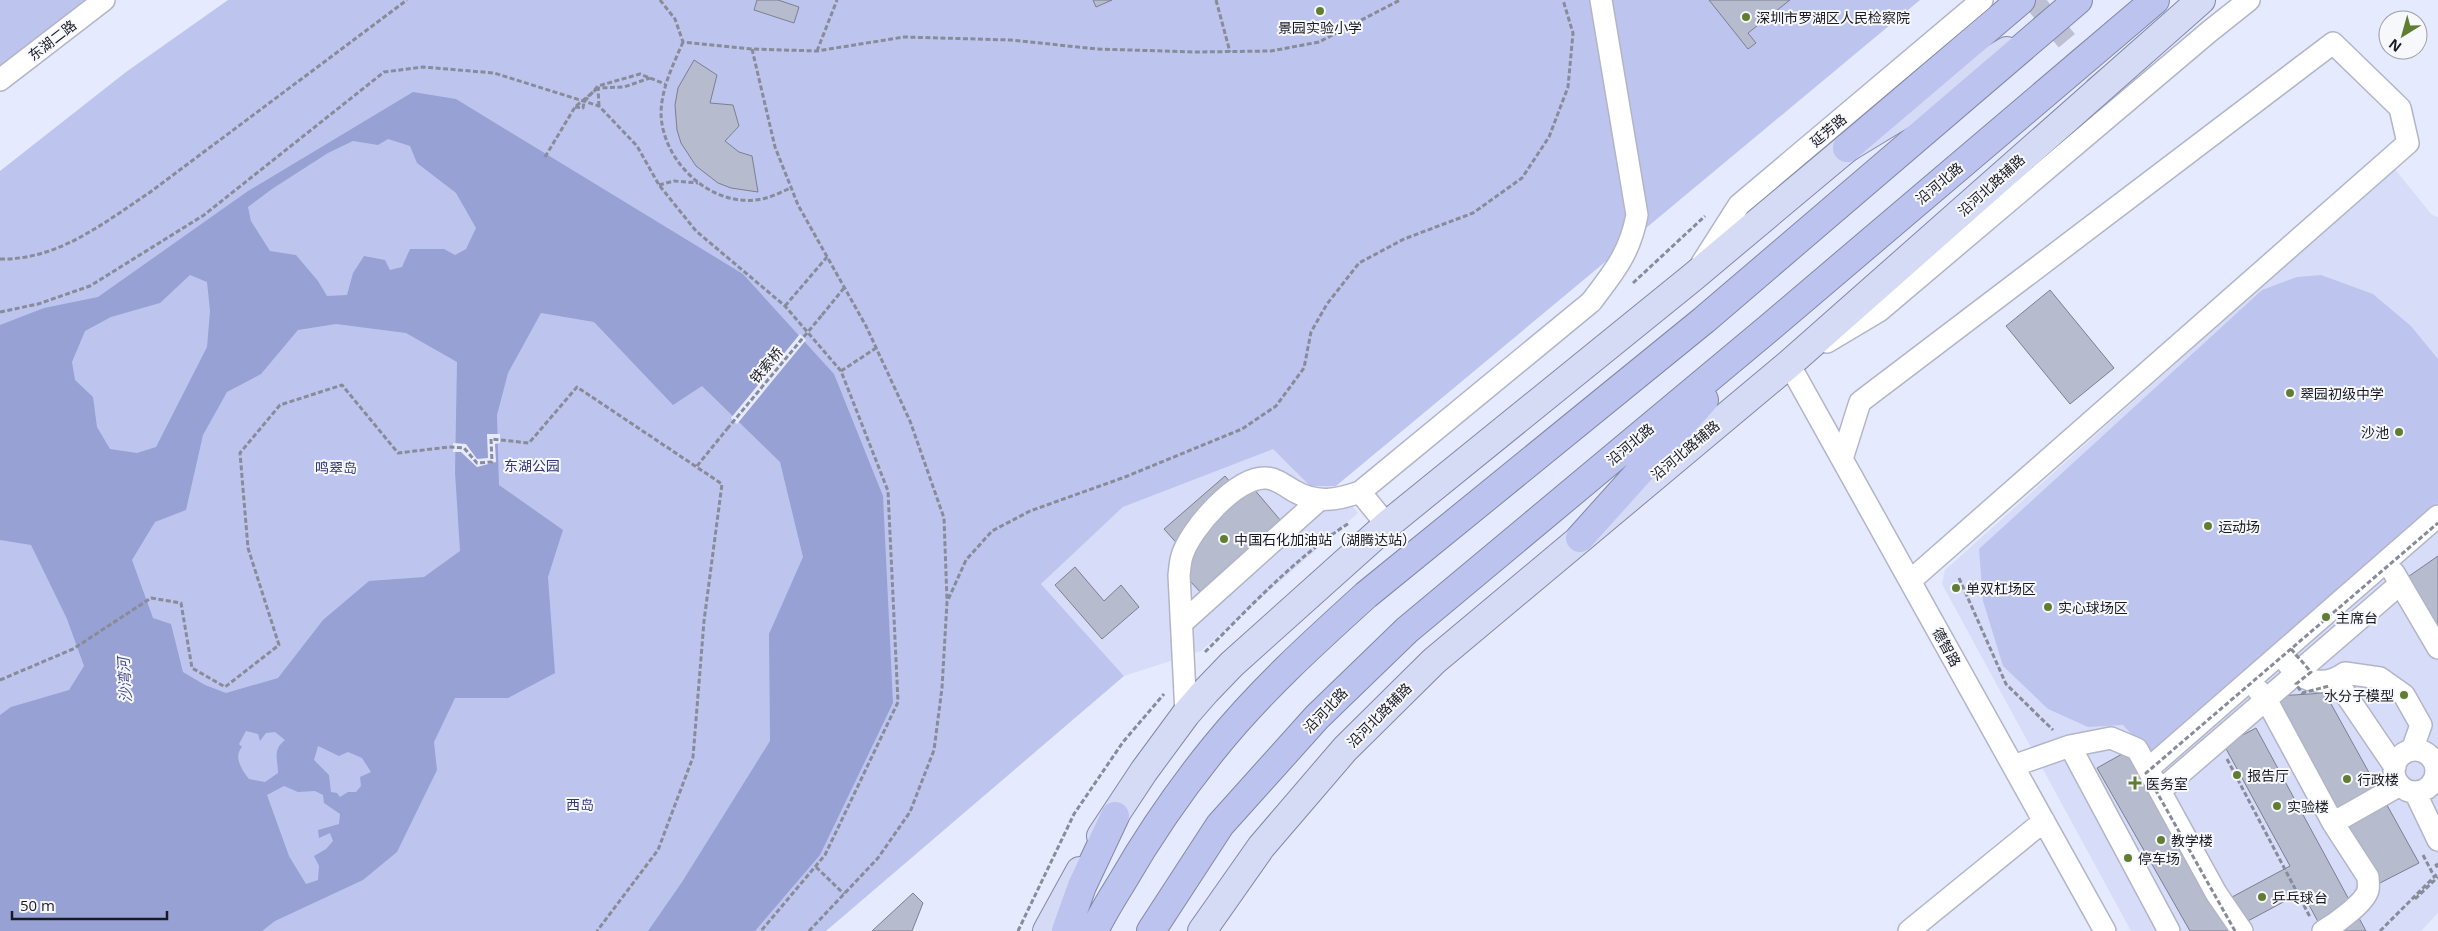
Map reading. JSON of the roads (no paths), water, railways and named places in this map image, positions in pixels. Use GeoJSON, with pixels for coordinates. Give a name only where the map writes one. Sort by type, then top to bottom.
{"type":"FeatureCollection","features":[{"type":"Feature","properties":{"kind":"highway"},"geometry":{"type":"LineString","coordinates":[[1847,148],[2021,0]]}},
{"type":"Feature","properties":{"kind":"highway"},"geometry":{"type":"LineString","coordinates":[[1094,931],[1133,862],[1175,798],[1214,746],[1265,690],[1366,595],[1804,236],[2078,0]]}},
{"type":"Feature","properties":{"kind":"highway","name":"沿河北路"},"geometry":{"type":"LineString","coordinates":[[1151,931],[1220,825],[1317,717],[1393,643],[1769,328],[2154,0]]}},
{"type":"Feature","properties":{"kind":"highway"},"geometry":{"type":"LineString","coordinates":[[1580,538],[1769,328]]}},
{"type":"Feature","properties":{"kind":"highway"},"geometry":{"type":"LineString","coordinates":[[1066,931],[1082,886],[1115,816]]}},
{"type":"Feature","properties":{"kind":"main road","name":"沿河北路辅路"},"geometry":{"type":"LineString","coordinates":[[1202,931],[1261,848],[1344,749],[1434,661],[1789,364],[2201,0]]}},
{"type":"Feature","properties":{"kind":"main road"},"geometry":{"type":"LineString","coordinates":[[2170,27],[2211,0]]}},
{"type":"Feature","properties":{"kind":"main road"},"geometry":{"type":"LineString","coordinates":[[1048,931],[1075,877],[1115,816],[1186,714],[1232,664],[1387,525],[1847,148],[2048,26]]}},
{"type":"Feature","properties":{"kind":"street","name":"东湖二路"},"geometry":{"type":"LineString","coordinates":[[0,80],[104,0]]}},
{"type":"Feature","properties":{"kind":"street"},"geometry":{"type":"LineString","coordinates":[[1186,714],[1179,575],[1182,555],[1201,523],[1238,487],[1252,479],[1268,478],[1299,494],[1319,500],[1338,500],[1360,492],[1591,302],[1616,268],[1633,238],[1638,215],[1601,0]]}},
{"type":"Feature","properties":{"kind":"street","name":"延芳路"},"geometry":{"type":"LineString","coordinates":[[1693,276],[1739,205],[1982,0]]}},
{"type":"Feature","properties":{"kind":"street"},"geometry":{"type":"LineString","coordinates":[[1789,364],[1879,311],[2116,100],[2249,0]]}},
{"type":"Feature","properties":{"kind":"street"},"geometry":{"type":"LineString","coordinates":[[1842,459],[1860,402],[2333,43],[2400,108],[2408,143],[1910,581]]}},
{"type":"Feature","properties":{"kind":"street","name":"德智路"},"geometry":{"type":"LineString","coordinates":[[1789,364],[2105,931]]}},
{"type":"Feature","properties":{"kind":"street"},"geometry":{"type":"LineString","coordinates":[[1360,492],[1387,525]]}},
{"type":"Feature","properties":{"kind":"street"},"geometry":{"type":"LineString","coordinates":[[1182,623],[1319,500]]}},
{"type":"Feature","properties":{"kind":"street"},"geometry":{"type":"LineString","coordinates":[[2148,769],[2286,651],[2438,516]]}},
{"type":"Feature","properties":{"kind":"street"},"geometry":{"type":"LineString","coordinates":[[2386,561],[2438,648]]}},
{"type":"Feature","properties":{"kind":"street"},"geometry":{"type":"LineString","coordinates":[[2160,791],[2400,584]]}},
{"type":"Feature","properties":{"kind":"street"},"geometry":{"type":"LineString","coordinates":[[2286,651],[2296,674],[2312,682],[2332,683],[2345,673],[2380,678],[2404,695],[2421,726],[2412,750]]}},
{"type":"Feature","properties":{"kind":"street"},"geometry":{"type":"LineString","coordinates":[[2250,680],[2266,699],[2333,823],[2368,877],[2368,892],[2356,905],[2338,922],[2318,927]]}},
{"type":"Feature","properties":{"kind":"street"},"geometry":{"type":"LineString","coordinates":[[2332,683],[2403,781],[2438,840]]}},
{"type":"Feature","properties":{"kind":"street"},"geometry":{"type":"LineString","coordinates":[[2013,766],[2070,746],[2111,738],[2138,749],[2216,893],[2242,931]]}},
{"type":"Feature","properties":{"kind":"street"},"geometry":{"type":"LineString","coordinates":[[2070,746],[2169,931]]}},
{"type":"Feature","properties":{"kind":"street"},"geometry":{"type":"LineString","coordinates":[[2333,823],[2403,781],[2428,788],[2436,778],[2437,764],[2424,751],[2412,750],[2401,756],[2403,781]]}},
{"type":"Feature","properties":{"kind":"street"},"geometry":{"type":"LineString","coordinates":[[1909,931],[2044,821]]}},
{"type":"Feature","properties":{"kind":"water","name":"沙湾河"},"geometry":{"type":"Polygon","coordinates":[[[413,92],[456,99],[743,274],[834,374],[883,496],[893,703],[820,855],[755,931],[648,931],[682,882],[770,741],[769,634],[803,557],[780,462],[702,386],[673,405],[594,322],[541,313],[508,373],[497,415],[499,485],[563,530],[548,577],[555,673],[508,698],[455,698],[434,742],[437,770],[397,852],[363,880],[275,921],[262,931],[0,931],[0,715],[11,707],[69,690],[84,666],[67,619],[31,545],[0,540],[0,325],[44,308],[98,297],[248,191],[413,92]],[[388,139],[378,145],[353,141],[328,153],[248,207],[251,221],[270,251],[296,255],[318,281],[327,296],[347,295],[353,273],[364,256],[385,260],[390,270],[402,267],[410,249],[444,249],[455,255],[466,249],[476,228],[456,193],[417,163],[410,146],[388,139]],[[190,275],[160,303],[111,317],[85,331],[72,362],[75,380],[93,397],[97,427],[110,449],[137,453],[156,447],[207,347],[210,311],[207,282],[190,275]],[[336,324],[298,330],[261,374],[227,392],[203,435],[186,510],[155,522],[132,560],[153,618],[171,624],[183,672],[205,685],[226,693],[278,678],[323,620],[369,581],[424,577],[460,551],[455,472],[457,362],[406,333],[336,324]],[[246,731],[239,744],[242,747],[239,751],[238,759],[249,779],[265,782],[278,773],[277,751],[285,740],[275,732],[266,733],[260,741],[258,734],[246,731]],[[318,746],[314,760],[329,775],[331,792],[337,793],[340,797],[348,792],[356,792],[361,786],[360,777],[371,772],[362,758],[348,752],[339,756],[318,746]],[[284,786],[267,795],[289,856],[306,884],[318,880],[319,866],[314,856],[326,849],[333,841],[330,833],[319,838],[318,830],[339,824],[340,814],[324,803],[323,795],[315,791],[298,792],[284,786]]]}},
{"type":"Feature","properties":{"kind":"tunnel"},"geometry":{"type":"LineString","coordinates":[[2033,0],[2111,94]]}},
{"type":"Feature","properties":{"kind":"place","name":"景园实验小学"},"geometry":{"type":"Point","coordinates":[1320,11]}},
{"type":"Feature","properties":{"kind":"place","name":"深圳市罗湖区人民检察院"},"geometry":{"type":"Point","coordinates":[1746,17]}},
{"type":"Feature","properties":{"kind":"place","name":"翠园初级中学"},"geometry":{"type":"Point","coordinates":[2290,393]}},
{"type":"Feature","properties":{"kind":"place","name":"沙池"},"geometry":{"type":"Point","coordinates":[2399,432]}},
{"type":"Feature","properties":{"kind":"place","name":"运动场"},"geometry":{"type":"Point","coordinates":[2208,526]}},
{"type":"Feature","properties":{"kind":"place","name":"中国石化加油站（湖腾达站）"},"geometry":{"type":"Point","coordinates":[1224,539]}},
{"type":"Feature","properties":{"kind":"place","name":"单双杠场区"},"geometry":{"type":"Point","coordinates":[1956,588]}},
{"type":"Feature","properties":{"kind":"place","name":"实心球场区"},"geometry":{"type":"Point","coordinates":[2048,607]}},
{"type":"Feature","properties":{"kind":"place","name":"主席台"},"geometry":{"type":"Point","coordinates":[2326,617]}},
{"type":"Feature","properties":{"kind":"place","name":"水分子模型"},"geometry":{"type":"Point","coordinates":[2404,695]}},
{"type":"Feature","properties":{"kind":"place","name":"报告厅"},"geometry":{"type":"Point","coordinates":[2237,775]}},
{"type":"Feature","properties":{"kind":"place","name":"行政楼"},"geometry":{"type":"Point","coordinates":[2347,779]}},
{"type":"Feature","properties":{"kind":"place","name":"医务室"},"geometry":{"type":"Point","coordinates":[2135,783]}},
{"type":"Feature","properties":{"kind":"place","name":"实验楼"},"geometry":{"type":"Point","coordinates":[2277,806]}},
{"type":"Feature","properties":{"kind":"place","name":"教学楼"},"geometry":{"type":"Point","coordinates":[2161,840]}},
{"type":"Feature","properties":{"kind":"place","name":"停车场"},"geometry":{"type":"Point","coordinates":[2128,858]}},
{"type":"Feature","properties":{"kind":"place","name":"乒乓球台"},"geometry":{"type":"Point","coordinates":[2262,897]}},
{"type":"Feature","properties":{"kind":"park label","name":"东湖公园"},"geometry":{"type":"Point","coordinates":[532,465]}},
{"type":"Feature","properties":{"kind":"park label","name":"鸣翠岛"},"geometry":{"type":"Point","coordinates":[336,467]}},
{"type":"Feature","properties":{"kind":"park label","name":"西岛"},"geometry":{"type":"Point","coordinates":[580,804]}}]}
